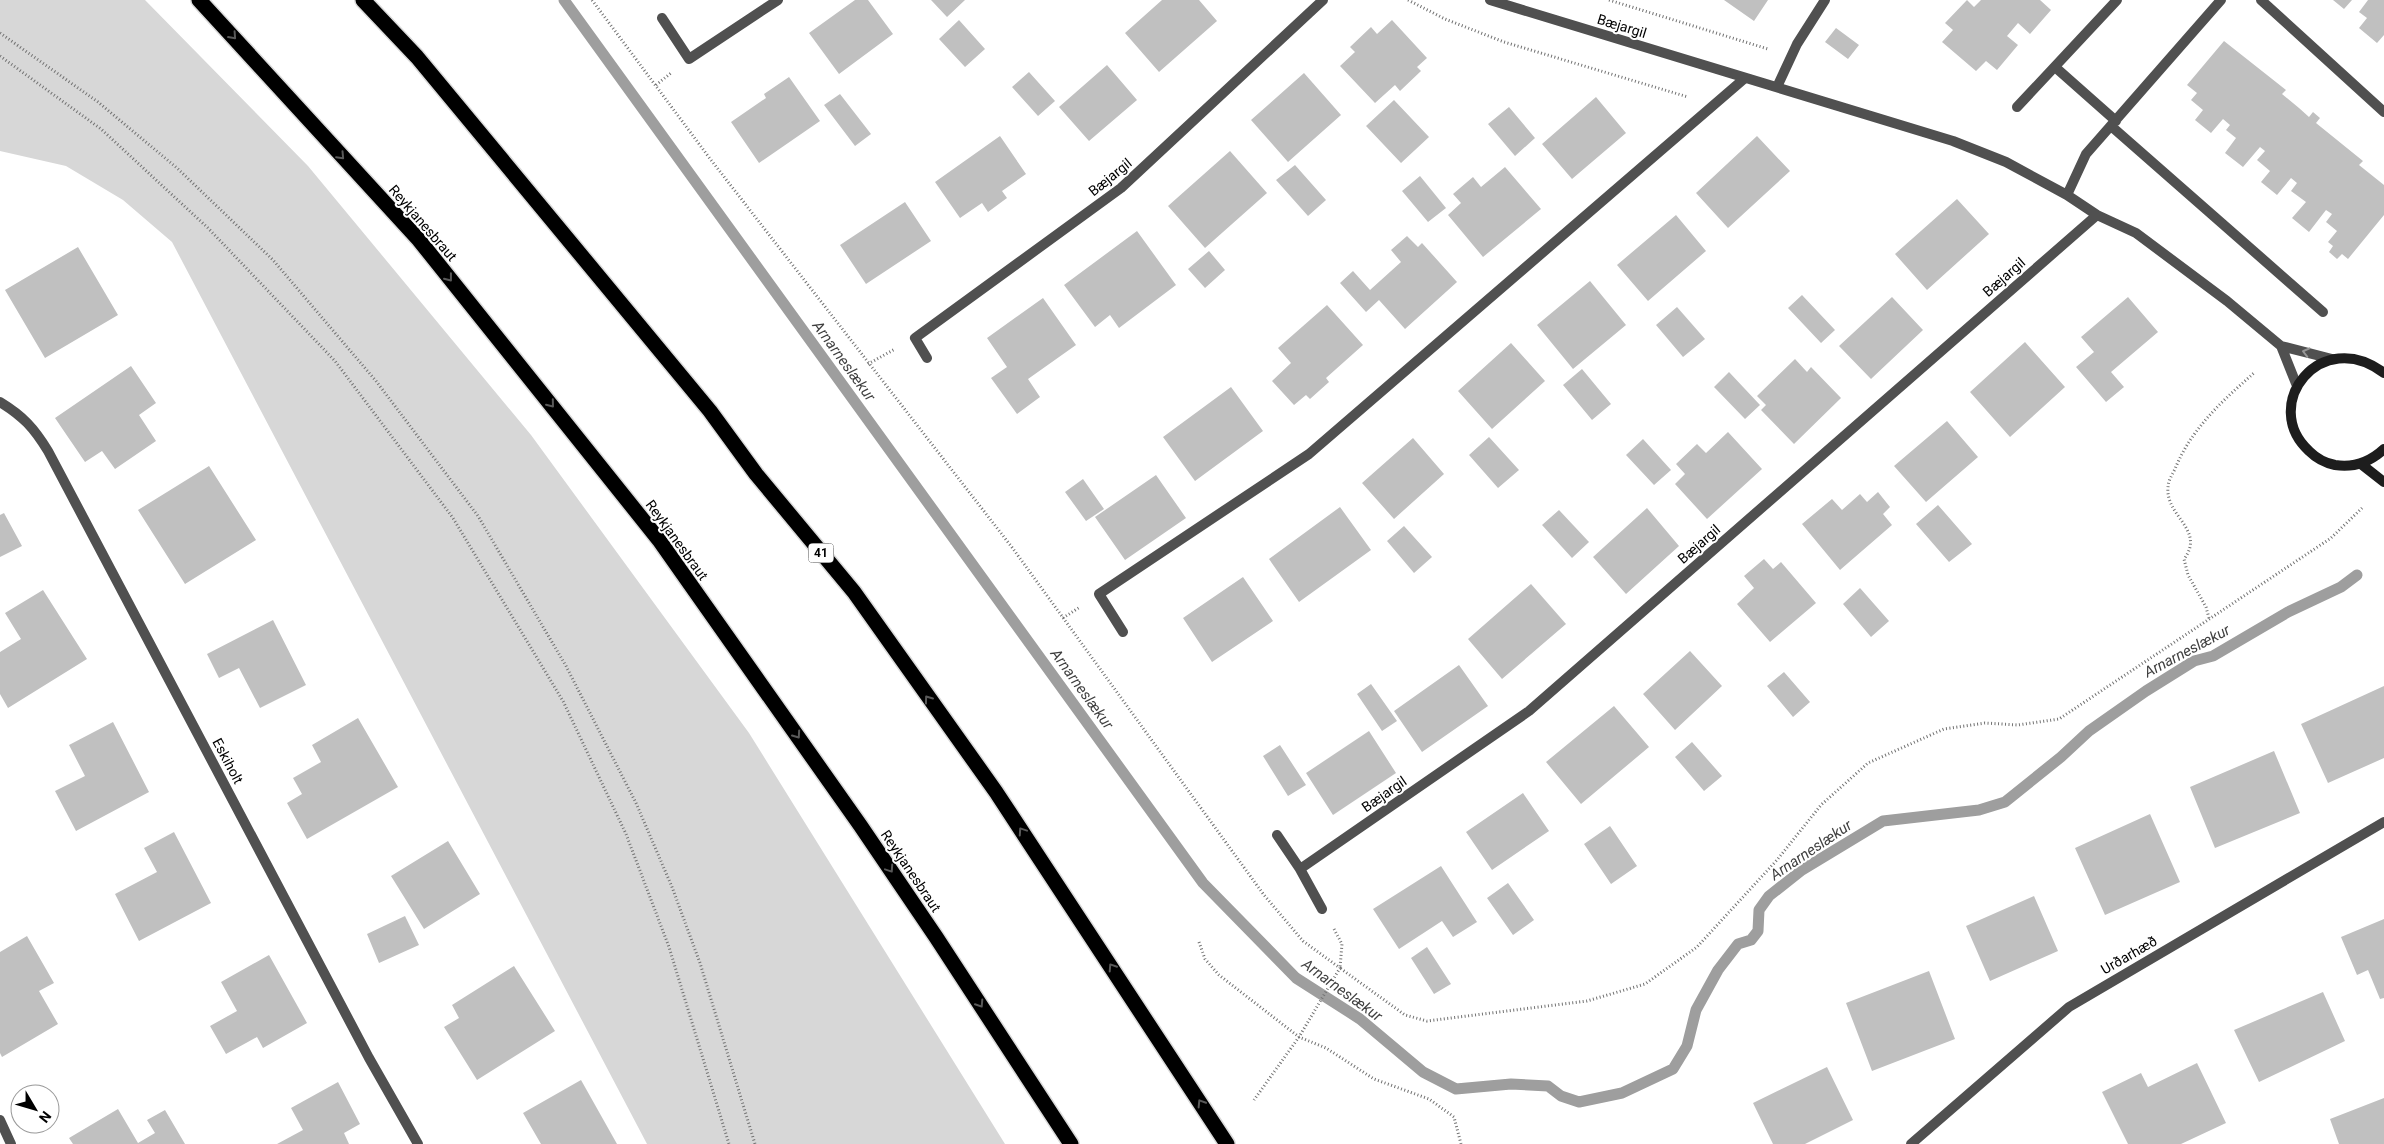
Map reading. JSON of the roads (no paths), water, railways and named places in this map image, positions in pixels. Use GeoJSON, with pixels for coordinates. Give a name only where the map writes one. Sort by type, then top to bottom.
{"type":"FeatureCollection","features":[{"type":"Feature","properties":{"kind":"highway","name":"Reykjanesbraut"},"geometry":{"type":"LineString","coordinates":[[200,0],[419,240],[659,540],[860,825],[942,945],[1071,1144]]}},
{"type":"Feature","properties":{"kind":"highway","name":"41"},"geometry":{"type":"LineString","coordinates":[[363,0],[424,65],[710,411],[756,474],[854,592],[996,792],[1227,1144]]}},
{"type":"Feature","properties":{"kind":"street"},"geometry":{"type":"LineString","coordinates":[[662,18],[689,59],[778,0]]}},
{"type":"Feature","properties":{"kind":"street","name":"Bæjargil"},"geometry":{"type":"LineString","coordinates":[[927,358],[915,338],[1121,188],[1323,0]]}},
{"type":"Feature","properties":{"kind":"street","name":"Bæjargil"},"geometry":{"type":"LineString","coordinates":[[1490,0],[1953,141],[2006,162],[2067,195],[2097,215],[2136,233],[2227,301],[2281,346],[2332,359]]}},
{"type":"Feature","properties":{"kind":"street"},"geometry":{"type":"LineString","coordinates":[[1777,87],[1790,56],[1825,0]]}},
{"type":"Feature","properties":{"kind":"street"},"geometry":{"type":"LineString","coordinates":[[2017,107],[2117,0]]}},
{"type":"Feature","properties":{"kind":"street"},"geometry":{"type":"LineString","coordinates":[[2067,195],[2086,154],[2221,0]]}},
{"type":"Feature","properties":{"kind":"street"},"geometry":{"type":"LineString","coordinates":[[2261,0],[2384,112]]}},
{"type":"Feature","properties":{"kind":"street"},"geometry":{"type":"LineString","coordinates":[[2055,67],[2113,124],[2323,312]]}},
{"type":"Feature","properties":{"kind":"street"},"geometry":{"type":"LineString","coordinates":[[1124,632],[1099,594],[1309,454],[1745,78]]}},
{"type":"Feature","properties":{"kind":"street","name":"Bæjargil"},"geometry":{"type":"LineString","coordinates":[[1300,869],[1529,711],[2097,215]]}},
{"type":"Feature","properties":{"kind":"street","name":"Bæjargil"},"geometry":{"type":"LineString","coordinates":[[2281,346],[2297,386]]}},
{"type":"Feature","properties":{"kind":"street"},"geometry":{"type":"LineString","coordinates":[[2384,373],[2379,364],[2346,357],[2332,359],[2318,365],[2306,374],[2297,386],[2292,401],[2291,417],[2295,432],[2303,446],[2315,457],[2330,464],[2345,466],[2361,464],[2377,456],[2384,449]]}},
{"type":"Feature","properties":{"kind":"street","name":"Eskiholt"},"geometry":{"type":"LineString","coordinates":[[0,402],[21,415],[36,432],[48,451],[369,1058],[418,1144]]}},
{"type":"Feature","properties":{"kind":"street"},"geometry":{"type":"LineString","coordinates":[[2361,464],[2384,482]]}},
{"type":"Feature","properties":{"kind":"street","name":"Urðarhæð"},"geometry":{"type":"LineString","coordinates":[[1911,1144],[2069,1007],[2384,822]]}},
{"type":"Feature","properties":{"kind":"street"},"geometry":{"type":"LineString","coordinates":[[1277,835],[1300,869],[1322,909]]}},
{"type":"Feature","properties":{"kind":"street"},"geometry":{"type":"LineString","coordinates":[[0,1120],[11,1144]]}},
{"type":"Feature","properties":{"kind":"waterway","name":"Arnarneslækur"},"geometry":{"type":"LineString","coordinates":[[564,0],[1203,883],[1296,978],[1360,1019],[1423,1072],[1456,1089],[1511,1084],[1548,1086],[1561,1096],[1579,1102],[1622,1093],[1673,1069],[1687,1046],[1696,1010],[1718,970],[1738,944],[1751,940],[1758,931],[1759,910],[1769,896],[1802,870],[1883,821],[1979,810],[2005,802],[2061,757],[2089,731],[2146,691],[2194,661],[2213,656],[2288,612],[2341,587],[2357,575]]}}]}
